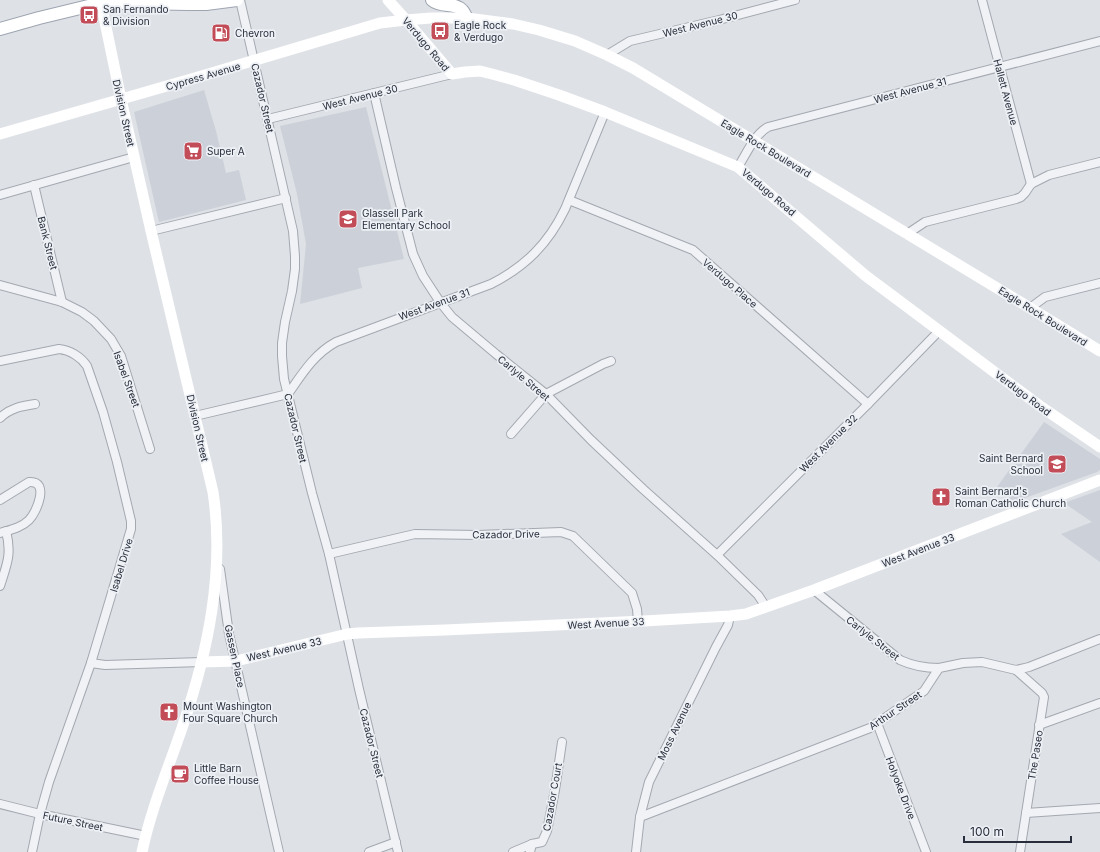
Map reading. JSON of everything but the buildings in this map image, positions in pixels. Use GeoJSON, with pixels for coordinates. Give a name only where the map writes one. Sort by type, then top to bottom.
{"type":"FeatureCollection","features":[{"type":"Feature","properties":{"kind":"main road"},"geometry":{"type":"LineString","coordinates":[[0,29],[39,18],[100,4],[188,4],[238,0]]}},
{"type":"Feature","properties":{"kind":"main road"},"geometry":{"type":"LineString","coordinates":[[432,0],[440,5],[460,8],[467,18]]}},
{"type":"Feature","properties":{"kind":"street","name":"Cazador Street"},"geometry":{"type":"LineString","coordinates":[[238,0],[268,119],[293,231],[295,269],[282,343],[283,368],[312,493],[329,554],[359,689],[398,852]]}},
{"type":"Feature","properties":{"kind":"street","name":"Verdugo Road"},"geometry":{"type":"LineString","coordinates":[[388,0],[452,74],[480,71],[544,90],[605,112],[738,167],[866,276],[1040,406],[1100,447]]}},
{"type":"Feature","properties":{"kind":"street","name":"West Avenue 30"},"geometry":{"type":"LineString","coordinates":[[607,55],[630,41],[795,0]]}},
{"type":"Feature","properties":{"kind":"street","name":"Hallett Avenue"},"geometry":{"type":"LineString","coordinates":[[982,0],[1030,184]]}},
{"type":"Feature","properties":{"kind":"street","name":"Division Street"},"geometry":{"type":"LineString","coordinates":[[100,4],[120,100],[216,509],[218,552],[214,594],[202,662],[189,707],[154,807],[142,852]]}},
{"type":"Feature","properties":{"kind":"street","name":"Eagle Rock Boulevard"},"geometry":{"type":"LineString","coordinates":[[406,20],[467,18],[513,24],[575,41],[607,55],[632,68],[754,141],[1100,351]]}},
{"type":"Feature","properties":{"kind":"street","name":"Cypress Avenue"},"geometry":{"type":"LineString","coordinates":[[0,134],[380,23],[406,20]]}},
{"type":"Feature","properties":{"kind":"street","name":"West Avenue 31"},"geometry":{"type":"LineString","coordinates":[[738,167],[754,141],[768,127],[1100,41]]}},
{"type":"Feature","properties":{"kind":"street","name":"West Avenue 30"},"geometry":{"type":"LineString","coordinates":[[268,119],[452,74]]}},
{"type":"Feature","properties":{"kind":"street","name":"Carlyle Street"},"geometry":{"type":"LineString","coordinates":[[374,94],[413,254],[423,276],[440,302],[452,317],[546,394],[591,440],[643,489],[717,555],[758,595],[766,607]]}},
{"type":"Feature","properties":{"kind":"street","name":"West Avenue 31"},"geometry":{"type":"LineString","coordinates":[[288,394],[313,360],[330,345],[342,339],[491,284],[522,265],[533,255],[550,235],[559,221],[605,112]]}},
{"type":"Feature","properties":{"kind":"street"},"geometry":{"type":"LineString","coordinates":[[0,195],[134,157]]}},
{"type":"Feature","properties":{"kind":"street"},"geometry":{"type":"LineString","coordinates":[[907,234],[925,222],[1016,199],[1025,193],[1030,184],[1049,175],[1100,162]]}},
{"type":"Feature","properties":{"kind":"street","name":"Bank Street"},"geometry":{"type":"LineString","coordinates":[[34,185],[62,302]]}},
{"type":"Feature","properties":{"kind":"street"},"geometry":{"type":"LineString","coordinates":[[151,231],[286,198]]}},
{"type":"Feature","properties":{"kind":"street","name":"Verdugo Place"},"geometry":{"type":"LineString","coordinates":[[569,200],[693,250],[868,404]]}},
{"type":"Feature","properties":{"kind":"street"},"geometry":{"type":"LineString","coordinates":[[1030,308],[1045,297],[1100,283]]}},
{"type":"Feature","properties":{"kind":"street","name":"Isabel Street"},"geometry":{"type":"LineString","coordinates":[[0,285],[62,302],[82,312],[111,339],[121,356],[150,449]]}},
{"type":"Feature","properties":{"kind":"street","name":"West Avenue 32"},"geometry":{"type":"LineString","coordinates":[[717,555],[868,404],[939,330]]}},
{"type":"Feature","properties":{"kind":"street","name":"Isabel Drive"},"geometry":{"type":"LineString","coordinates":[[0,361],[56,349],[68,351],[81,359],[87,366],[103,412],[117,462],[132,529],[91,663],[49,782],[32,852]]}},
{"type":"Feature","properties":{"kind":"street"},"geometry":{"type":"LineString","coordinates":[[511,434],[546,394],[611,361]]}},
{"type":"Feature","properties":{"kind":"street"},"geometry":{"type":"LineString","coordinates":[[195,416],[288,394]]}},
{"type":"Feature","properties":{"kind":"street"},"geometry":{"type":"LineString","coordinates":[[0,418],[20,406],[34,404]]}},
{"type":"Feature","properties":{"kind":"street","name":"West Avenue 33"},"geometry":{"type":"LineString","coordinates":[[91,663],[105,665],[236,660],[347,634],[358,633],[638,622],[746,614],[814,590],[1100,480]]}},
{"type":"Feature","properties":{"kind":"street"},"geometry":{"type":"LineString","coordinates":[[0,500],[29,482],[36,483],[39,486],[40,490],[37,507],[30,519],[18,528],[3,532],[10,548],[9,557],[0,586]]}},
{"type":"Feature","properties":{"kind":"street","name":"Cazador Drive"},"geometry":{"type":"LineString","coordinates":[[329,554],[415,534],[478,535],[561,532],[573,536],[632,593],[637,609],[638,622]]}},
{"type":"Feature","properties":{"kind":"street","name":"Gassen Place"},"geometry":{"type":"LineString","coordinates":[[218,552],[229,634],[279,852]]}},
{"type":"Feature","properties":{"kind":"street","name":"Carlyle Street"},"geometry":{"type":"LineString","coordinates":[[814,590],[900,660],[918,667],[940,668]]}},
{"type":"Feature","properties":{"kind":"street","name":"Moss Avenue"},"geometry":{"type":"LineString","coordinates":[[636,852],[640,817],[649,782],[728,625],[730,616]]}},
{"type":"Feature","properties":{"kind":"street"},"geometry":{"type":"LineString","coordinates":[[940,668],[963,662],[982,662],[1016,670],[1029,667],[1100,639]]}},
{"type":"Feature","properties":{"kind":"street","name":"Arthur Street"},"geometry":{"type":"LineString","coordinates":[[640,817],[870,728],[924,691],[940,668]]}},
{"type":"Feature","properties":{"kind":"street","name":"The Paseo"},"geometry":{"type":"LineString","coordinates":[[1016,670],[1044,696],[1020,852]]}},
{"type":"Feature","properties":{"kind":"street"},"geometry":{"type":"LineString","coordinates":[[1039,725],[1100,702]]}},
{"type":"Feature","properties":{"kind":"street","name":"Holyoke Drive"},"geometry":{"type":"LineString","coordinates":[[877,723],[926,852]]}},
{"type":"Feature","properties":{"kind":"street","name":"Cazador Court"},"geometry":{"type":"LineString","coordinates":[[531,848],[542,842],[547,831],[562,742]]}},
{"type":"Feature","properties":{"kind":"street","name":"Future Street"},"geometry":{"type":"LineString","coordinates":[[0,804],[40,814],[146,836]]}},
{"type":"Feature","properties":{"kind":"street"},"geometry":{"type":"LineString","coordinates":[[1026,813],[1100,808]]}},
{"type":"Feature","properties":{"kind":"street"},"geometry":{"type":"LineString","coordinates":[[369,852],[396,842]]}},
{"type":"Feature","properties":{"kind":"street"},"geometry":{"type":"LineString","coordinates":[[513,852],[531,848]]}},
{"type":"Feature","properties":{"kind":"shaded area"},"geometry":{"type":"Polygon","coordinates":[[[204,90],[226,173],[239,170],[246,200],[159,222],[134,112],[204,90]]]}},
{"type":"Feature","properties":{"kind":"shaded area","name":"Glassell Park Elementary School"},"geometry":{"type":"Polygon","coordinates":[[[366,107],[404,259],[358,268],[362,288],[300,304],[306,244],[297,194],[280,126],[366,107]]]}},
{"type":"Feature","properties":{"kind":"shaded area","name":"Saint Bernard School"},"geometry":{"type":"Polygon","coordinates":[[[1044,422],[1100,459],[1100,470],[1014,502],[997,487],[1044,422]]]}},
{"type":"Feature","properties":{"kind":"shaded area"},"geometry":{"type":"Polygon","coordinates":[[[1100,490],[1100,562],[1061,534],[1092,522],[1064,503],[1100,490]]]}},
{"type":"Feature","properties":{"kind":"place","name":"San Fernando & Division"},"geometry":{"type":"Point","coordinates":[89,15]}},
{"type":"Feature","properties":{"kind":"place","name":"Eagle Rock & Verdugo"},"geometry":{"type":"Point","coordinates":[440,31]}},
{"type":"Feature","properties":{"kind":"place","name":"Chevron"},"geometry":{"type":"Point","coordinates":[221,33]}},
{"type":"Feature","properties":{"kind":"place","name":"Super A"},"geometry":{"type":"Point","coordinates":[193,151]}},
{"type":"Feature","properties":{"kind":"place","name":"Glassell Park Elementary School"},"geometry":{"type":"Point","coordinates":[348,219]}},
{"type":"Feature","properties":{"kind":"place","name":"Saint Bernard School"},"geometry":{"type":"Point","coordinates":[1057,464]}},
{"type":"Feature","properties":{"kind":"place","name":"Saint Bernard's Roman Catholic Church"},"geometry":{"type":"Point","coordinates":[941,497]}},
{"type":"Feature","properties":{"kind":"place","name":"Mount Washington Four Square Church"},"geometry":{"type":"Point","coordinates":[169,712]}},
{"type":"Feature","properties":{"kind":"place","name":"Little Barn Coffee House"},"geometry":{"type":"Point","coordinates":[180,774]}}]}
